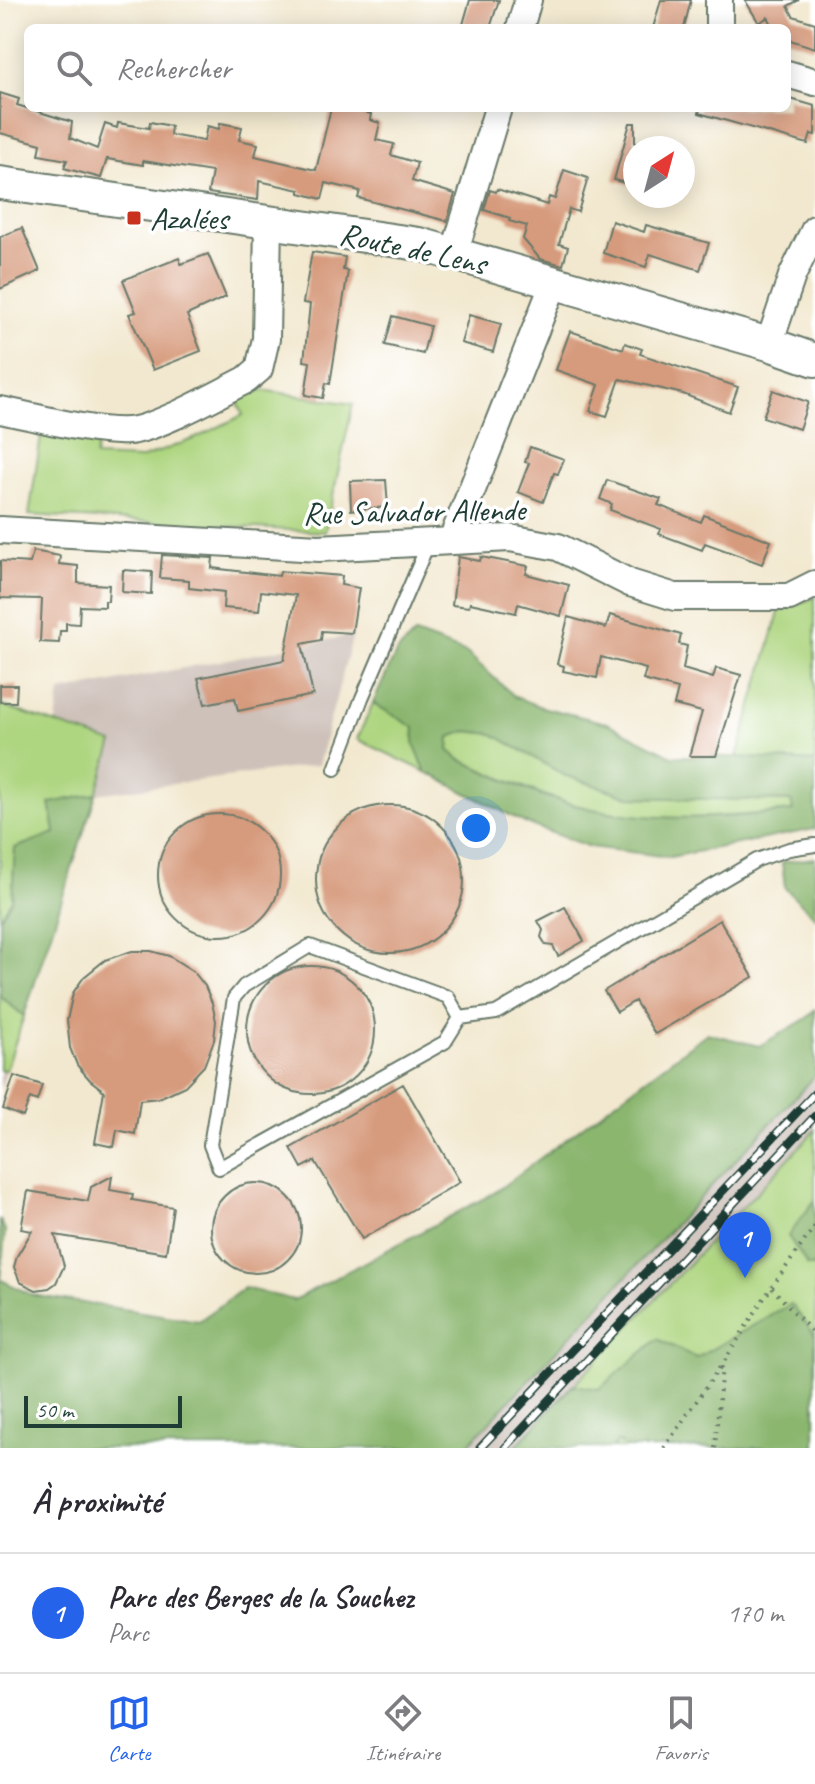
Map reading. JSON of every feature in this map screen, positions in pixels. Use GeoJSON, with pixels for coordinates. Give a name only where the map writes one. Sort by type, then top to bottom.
{"type":"FeatureCollection","features":[{"type":"Feature","properties":{"kind":"street"},"geometry":{"type":"LineString","coordinates":[[521,24],[528,0]]}},
{"type":"Feature","properties":{"kind":"street"},"geometry":{"type":"LineString","coordinates":[[719,0],[719,24]]}},
{"type":"Feature","properties":{"kind":"street"},"geometry":{"type":"LineString","coordinates":[[791,75],[815,82]]}},
{"type":"Feature","properties":{"kind":"street"},"geometry":{"type":"LineString","coordinates":[[454,254],[497,112]]}},
{"type":"Feature","properties":{"kind":"street","name":"Route de Lens"},"geometry":{"type":"LineString","coordinates":[[0,183],[419,244],[769,344],[815,360]]}},
{"type":"Feature","properties":{"kind":"street"},"geometry":{"type":"LineString","coordinates":[[0,410],[106,430],[130,431],[156,423],[246,380],[259,369],[266,339],[268,221]]}},
{"type":"Feature","properties":{"kind":"street"},"geometry":{"type":"LineString","coordinates":[[769,344],[792,276],[815,229]]}},
{"type":"Feature","properties":{"kind":"street"},"geometry":{"type":"LineString","coordinates":[[439,541],[554,283]]}},
{"type":"Feature","properties":{"kind":"street","name":"Rue Salvador Allende"},"geometry":{"type":"LineString","coordinates":[[0,530],[352,549],[510,538],[537,542],[574,554],[652,591],[675,597],[789,597],[815,584]]}},
{"type":"Feature","properties":{"kind":"lane"},"geometry":{"type":"LineString","coordinates":[[335,769],[425,551],[439,541]]}},
{"type":"Feature","properties":{"kind":"lane"},"geometry":{"type":"LineString","coordinates":[[460,1018],[496,1013],[757,860],[789,849],[815,845]]}},
{"type":"Feature","properties":{"kind":"lane"},"geometry":{"type":"LineString","coordinates":[[310,946],[448,997],[460,1018],[445,1042],[219,1168],[210,1145],[234,998],[244,986],[310,946]]}},
{"type":"Feature","properties":{"kind":"path"},"geometry":{"type":"LineString","coordinates":[[664,1448],[815,1226]]}},
{"type":"Feature","properties":{"kind":"path"},"geometry":{"type":"LineString","coordinates":[[772,1288],[815,1335]]}},
{"type":"Feature","properties":{"kind":"path"},"geometry":{"type":"LineString","coordinates":[[715,1448],[722,1365]]}},
{"type":"Feature","properties":{"kind":"shaded area"},"geometry":{"type":"Polygon","coordinates":[[[353,635],[318,765],[96,794],[0,1089],[0,705],[56,724],[60,692],[353,635]]]}},
{"type":"Feature","properties":{"kind":"shaded area"},"geometry":{"type":"Polygon","coordinates":[[[815,1076],[815,1130],[778,1170],[514,1448],[465,1448],[815,1076]]]}},
{"type":"Feature","properties":{"kind":"green space"},"geometry":{"type":"Polygon","coordinates":[[[255,389],[353,404],[325,532],[29,515],[42,430],[98,439],[95,457],[140,459],[196,438],[243,415],[235,396],[255,389]]]}},
{"type":"Feature","properties":{"kind":"green space"},"geometry":{"type":"Polygon","coordinates":[[[815,597],[815,762],[737,757],[779,612],[815,597]]]}},
{"type":"Feature","properties":{"kind":"green space"},"geometry":{"type":"Polygon","coordinates":[[[415,634],[467,653],[515,697],[541,707],[607,723],[672,756],[815,762],[815,829],[670,857],[590,847],[525,823],[426,772],[414,744],[415,728],[373,703],[396,653],[415,634]],[[467,731],[450,737],[449,750],[459,759],[499,777],[567,803],[651,817],[737,816],[793,811],[791,801],[630,797],[564,775],[493,734],[467,731]]]}},
{"type":"Feature","properties":{"kind":"green space"},"geometry":{"type":"Polygon","coordinates":[[[373,703],[415,728],[414,744],[426,772],[357,739],[373,703]]]}},
{"type":"Feature","properties":{"kind":"green space"},"geometry":{"type":"Polygon","coordinates":[[[0,705],[113,743],[96,794],[51,803],[56,833],[15,848],[12,900],[0,918],[0,705]]]}},
{"type":"Feature","properties":{"kind":"green space"},"geometry":{"type":"Polygon","coordinates":[[[467,731],[493,734],[564,775],[630,797],[792,801],[794,811],[686,818],[642,817],[579,806],[538,793],[459,759],[449,750],[450,737],[467,731]]]}},
{"type":"Feature","properties":{"kind":"green space"},"geometry":{"type":"Polygon","coordinates":[[[96,794],[24,1016],[0,996],[0,918],[12,899],[15,848],[55,833],[50,803],[96,794]]]}},
{"type":"Feature","properties":{"kind":"green space"},"geometry":{"type":"Polygon","coordinates":[[[815,858],[815,917],[785,888],[782,862],[815,858]]]}},
{"type":"Feature","properties":{"kind":"green space"},"geometry":{"type":"Polygon","coordinates":[[[0,996],[24,1016],[6,1070],[0,1070],[0,996]]]}},
{"type":"Feature","properties":{"kind":"green space"},"geometry":{"type":"Polygon","coordinates":[[[815,1010],[815,1076],[465,1448],[0,1448],[0,1220],[5,1230],[1,1280],[32,1295],[199,1321],[244,1288],[294,1300],[494,1193],[707,1033],[759,1046],[807,1018],[815,1010]]]}},
{"type":"Feature","properties":{"kind":"green space"},"geometry":{"type":"Polygon","coordinates":[[[815,1130],[815,1448],[514,1448],[778,1170],[815,1130]]]}},
{"type":"Feature","properties":{"kind":"green space"},"geometry":{"type":"Polygon","coordinates":[[[815,1200],[815,1266],[808,1266],[788,1236],[815,1200]]]}},
{"type":"Feature","properties":{"kind":"green space"},"geometry":{"type":"Polygon","coordinates":[[[791,1304],[815,1335],[815,1448],[630,1448],[618,1442],[612,1448],[514,1448],[573,1385],[599,1389],[658,1339],[696,1358],[791,1304]]]}},
{"type":"Feature","properties":{"kind":"building"},"geometry":{"type":"Polygon","coordinates":[[[470,0],[499,0],[491,24],[463,24],[470,0]]]}},
{"type":"Feature","properties":{"kind":"building"},"geometry":{"type":"Polygon","coordinates":[[[661,0],[691,0],[685,24],[654,24],[661,0]]]}},
{"type":"Feature","properties":{"kind":"building"},"geometry":{"type":"Polygon","coordinates":[[[745,0],[799,0],[788,6],[793,16],[815,23],[815,48],[791,40],[791,24],[772,24],[768,17],[759,23],[745,0]]]}},
{"type":"Feature","properties":{"kind":"building"},"geometry":{"type":"Polygon","coordinates":[[[0,93],[19,99],[17,105],[24,107],[24,112],[40,112],[72,122],[70,138],[97,149],[105,124],[117,128],[118,123],[149,128],[150,122],[171,126],[170,135],[204,141],[207,126],[219,129],[220,123],[242,127],[239,140],[258,144],[255,156],[316,170],[330,112],[363,112],[371,114],[370,120],[380,123],[376,140],[394,144],[391,155],[417,163],[412,181],[455,194],[447,221],[358,198],[360,191],[326,183],[322,199],[300,193],[300,190],[259,181],[258,200],[208,193],[212,172],[143,161],[143,165],[107,159],[101,178],[64,168],[67,160],[39,155],[41,144],[0,133],[0,93]]]}},
{"type":"Feature","properties":{"kind":"building"},"geometry":{"type":"Polygon","coordinates":[[[791,99],[815,106],[815,135],[811,134],[808,144],[699,113],[791,112],[791,99]]]}},
{"type":"Feature","properties":{"kind":"building"},"geometry":{"type":"Polygon","coordinates":[[[630,123],[635,123],[635,136],[626,136],[630,123]]]}},
{"type":"Feature","properties":{"kind":"building"},"geometry":{"type":"Polygon","coordinates":[[[623,148],[623,183],[614,180],[623,148]]]}},
{"type":"Feature","properties":{"kind":"building"},"geometry":{"type":"Polygon","coordinates":[[[564,170],[588,178],[578,212],[569,209],[559,244],[568,247],[563,265],[540,259],[523,239],[527,226],[484,210],[490,190],[496,192],[497,189],[547,205],[549,197],[555,199],[564,170]]]}},
{"type":"Feature","properties":{"kind":"building"},"geometry":{"type":"Polygon","coordinates":[[[612,221],[644,232],[646,225],[709,243],[700,270],[650,254],[646,267],[603,253],[612,221]]]}},
{"type":"Feature","properties":{"kind":"building"},"geometry":{"type":"Polygon","coordinates":[[[22,228],[40,271],[0,289],[0,237],[22,228]]]}},
{"type":"Feature","properties":{"kind":"building"},"geometry":{"type":"Polygon","coordinates":[[[312,252],[345,257],[343,270],[348,271],[330,384],[326,383],[323,398],[305,395],[310,362],[304,361],[310,304],[303,303],[312,252]]]}},
{"type":"Feature","properties":{"kind":"building"},"geometry":{"type":"Polygon","coordinates":[[[208,254],[226,297],[187,315],[201,351],[153,370],[129,314],[136,312],[123,280],[179,258],[181,264],[208,254]]]}},
{"type":"Feature","properties":{"kind":"building"},"geometry":{"type":"Polygon","coordinates":[[[469,315],[501,324],[493,352],[461,343],[469,315]]]}},
{"type":"Feature","properties":{"kind":"building"},"geometry":{"type":"Polygon","coordinates":[[[393,316],[430,326],[423,354],[385,345],[393,316]]]}},
{"type":"Feature","properties":{"kind":"building"},"geometry":{"type":"Polygon","coordinates":[[[570,331],[623,349],[625,343],[642,349],[640,354],[738,387],[729,412],[683,394],[620,379],[607,416],[590,411],[599,385],[556,370],[570,331]]]}},
{"type":"Feature","properties":{"kind":"building"},"geometry":{"type":"Polygon","coordinates":[[[773,390],[808,402],[799,429],[763,417],[773,390]]]}},
{"type":"Feature","properties":{"kind":"building"},"geometry":{"type":"Polygon","coordinates":[[[530,447],[564,459],[558,474],[554,473],[543,502],[518,492],[529,463],[525,462],[530,447]]]}},
{"type":"Feature","properties":{"kind":"building"},"geometry":{"type":"Polygon","coordinates":[[[386,480],[388,507],[351,510],[350,481],[386,480]]]}},
{"type":"Feature","properties":{"kind":"building"},"geometry":{"type":"Polygon","coordinates":[[[607,480],[661,499],[658,505],[701,522],[704,515],[771,541],[762,564],[705,543],[702,550],[659,534],[661,529],[610,510],[612,504],[600,499],[607,480]]]}},
{"type":"Feature","properties":{"kind":"building"},"geometry":{"type":"Polygon","coordinates":[[[33,551],[60,556],[59,564],[78,566],[78,583],[109,585],[105,607],[80,606],[79,624],[66,623],[66,631],[60,631],[59,643],[40,642],[42,599],[0,598],[0,561],[30,563],[33,551]]]}},
{"type":"Feature","properties":{"kind":"building"},"geometry":{"type":"Polygon","coordinates":[[[162,555],[213,558],[212,568],[279,576],[280,571],[342,576],[341,585],[359,588],[352,633],[322,631],[321,640],[302,644],[313,695],[238,711],[235,698],[205,704],[198,678],[284,660],[296,595],[261,591],[259,611],[223,608],[224,592],[189,588],[189,580],[160,578],[162,555]]]}},
{"type":"Feature","properties":{"kind":"building"},"geometry":{"type":"Polygon","coordinates":[[[458,557],[480,561],[481,557],[528,566],[526,574],[569,585],[561,616],[518,604],[516,613],[470,603],[469,607],[452,605],[458,557]]]}},
{"type":"Feature","properties":{"kind":"building"},"geometry":{"type":"Polygon","coordinates":[[[123,570],[152,572],[151,594],[122,592],[123,570]]]}},
{"type":"Feature","properties":{"kind":"building"},"geometry":{"type":"Polygon","coordinates":[[[610,615],[681,635],[679,644],[687,646],[683,669],[713,678],[716,668],[741,675],[716,756],[689,756],[702,712],[674,705],[678,689],[643,680],[646,669],[601,657],[597,678],[563,671],[564,666],[557,664],[568,617],[606,628],[610,615]]]}},
{"type":"Feature","properties":{"kind":"building"},"geometry":{"type":"Polygon","coordinates":[[[0,685],[17,685],[16,702],[0,702],[0,685]]]}},
{"type":"Feature","properties":{"kind":"building"},"geometry":{"type":"Polygon","coordinates":[[[390,805],[418,811],[442,827],[458,851],[464,879],[458,907],[442,931],[418,947],[390,953],[362,947],[338,931],[322,907],[316,879],[322,851],[338,827],[362,811],[390,805]]]}},
{"type":"Feature","properties":{"kind":"building"},"geometry":{"type":"Polygon","coordinates":[[[219,814],[242,818],[262,832],[276,852],[280,875],[276,898],[262,918],[242,932],[219,936],[196,932],[176,918],[162,898],[158,875],[162,852],[176,832],[196,818],[219,814]]]}},
{"type":"Feature","properties":{"kind":"building"},"geometry":{"type":"Polygon","coordinates":[[[565,907],[584,941],[558,956],[553,946],[546,945],[541,937],[543,930],[538,921],[565,907]]]}},
{"type":"Feature","properties":{"kind":"building"},"geometry":{"type":"Polygon","coordinates":[[[720,920],[753,977],[655,1034],[635,1001],[617,1012],[604,991],[720,920]]]}},
{"type":"Feature","properties":{"kind":"building"},"geometry":{"type":"Polygon","coordinates":[[[132,951],[151,951],[169,956],[193,971],[205,986],[216,1021],[214,1040],[204,1066],[185,1086],[159,1098],[140,1100],[135,1134],[117,1130],[114,1147],[95,1143],[104,1091],[77,1065],[70,1048],[67,1020],[73,993],[84,977],[105,960],[132,951]]]}},
{"type":"Feature","properties":{"kind":"building"},"geometry":{"type":"Polygon","coordinates":[[[311,966],[335,971],[356,985],[370,1006],[375,1030],[370,1054],[356,1075],[335,1089],[311,1094],[287,1089],[266,1075],[252,1054],[247,1030],[252,1006],[266,985],[287,971],[311,966]]]}},
{"type":"Feature","properties":{"kind":"building"},"geometry":{"type":"Polygon","coordinates":[[[14,1076],[42,1085],[37,1101],[30,1098],[23,1117],[3,1109],[14,1076]]]}},
{"type":"Feature","properties":{"kind":"building"},"geometry":{"type":"Polygon","coordinates":[[[403,1084],[460,1182],[362,1239],[315,1161],[302,1168],[291,1148],[403,1084]]]}},
{"type":"Feature","properties":{"kind":"building"},"geometry":{"type":"Polygon","coordinates":[[[112,1176],[110,1190],[133,1194],[132,1200],[173,1207],[166,1253],[55,1235],[64,1266],[56,1283],[49,1288],[36,1290],[20,1282],[14,1267],[32,1231],[21,1229],[28,1191],[88,1201],[91,1187],[112,1176]]]}},
{"type":"Feature","properties":{"kind":"building"},"geometry":{"type":"Polygon","coordinates":[[[247,1183],[265,1183],[281,1190],[294,1203],[301,1219],[301,1237],[294,1253],[281,1266],[265,1273],[247,1273],[231,1266],[218,1253],[211,1237],[211,1219],[218,1203],[231,1190],[247,1183]]]}},
{"type":"Feature","properties":{"kind":"railway"},"geometry":{"type":"LineString","coordinates":[[480,1448],[815,1093]]}},
{"type":"Feature","properties":{"kind":"railway"},"geometry":{"type":"LineString","coordinates":[[505,1448],[815,1116]]}},
{"type":"Feature","properties":{"kind":"place","name":"Azalées"},"geometry":{"type":"Point","coordinates":[134,218]}},
{"type":"Feature","properties":{"kind":"place","name":"Parc des Berges de la Souchez"},"geometry":{"type":"Point","coordinates":[745,1278]}}]}
